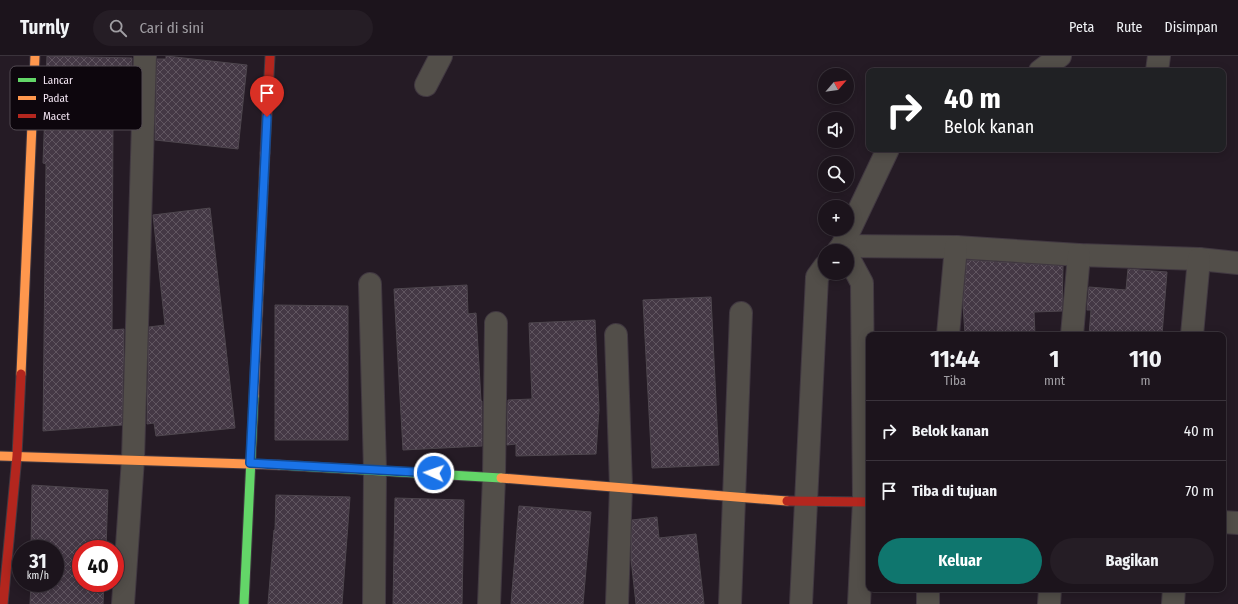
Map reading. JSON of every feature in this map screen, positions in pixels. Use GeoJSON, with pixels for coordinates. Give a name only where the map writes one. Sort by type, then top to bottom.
{"type":"FeatureCollection","features":[{"type":"Feature","properties":{"kind":"street"},"geometry":{"type":"LineString","coordinates":[[35,56],[35,66]]}},
{"type":"Feature","properties":{"kind":"street"},"geometry":{"type":"LineString","coordinates":[[123,604],[133,459],[145,56]]}},
{"type":"Feature","properties":{"kind":"street"},"geometry":{"type":"LineString","coordinates":[[244,604],[270,56]]}},
{"type":"Feature","properties":{"kind":"street"},"geometry":{"type":"LineString","coordinates":[[426,85],[441,56]]}},
{"type":"Feature","properties":{"kind":"street"},"geometry":{"type":"LineString","coordinates":[[1044,68],[1060,56]]}},
{"type":"Feature","properties":{"kind":"street"},"geometry":{"type":"LineString","coordinates":[[1157,68],[1159,56]]}},
{"type":"Feature","properties":{"kind":"street"},"geometry":{"type":"LineString","coordinates":[[2,590],[17,456],[32,130]]}},
{"type":"Feature","properties":{"kind":"street"},"geometry":{"type":"LineString","coordinates":[[846,244],[887,152]]}},
{"type":"Feature","properties":{"kind":"street"},"geometry":{"type":"LineString","coordinates":[[854,251],[956,247],[1079,255],[1199,259],[1238,263]]}},
{"type":"Feature","properties":{"kind":"street"},"geometry":{"type":"LineString","coordinates":[[948,332],[956,247]]}},
{"type":"Feature","properties":{"kind":"street"},"geometry":{"type":"LineString","coordinates":[[1072,332],[1079,255]]}},
{"type":"Feature","properties":{"kind":"street"},"geometry":{"type":"LineString","coordinates":[[1192,332],[1199,259]]}},
{"type":"Feature","properties":{"kind":"street"},"geometry":{"type":"LineString","coordinates":[[854,270],[862,283],[866,502],[859,604]]}},
{"type":"Feature","properties":{"kind":"street"},"geometry":{"type":"LineString","coordinates":[[801,604],[818,276]]}},
{"type":"Feature","properties":{"kind":"street"},"geometry":{"type":"LineString","coordinates":[[370,284],[374,470],[374,604]]}},
{"type":"Feature","properties":{"kind":"street"},"geometry":{"type":"LineString","coordinates":[[730,604],[741,313]]}},
{"type":"Feature","properties":{"kind":"street"},"geometry":{"type":"LineString","coordinates":[[489,604],[494,477],[496,323]]}},
{"type":"Feature","properties":{"kind":"street"},"geometry":{"type":"LineString","coordinates":[[616,335],[621,487],[617,604]]}},
{"type":"Feature","properties":{"kind":"street"},"geometry":{"type":"LineString","coordinates":[[0,456],[250,463],[494,477],[735,498],[806,502],[866,502]]}},
{"type":"Feature","properties":{"kind":"street"},"geometry":{"type":"LineString","coordinates":[[1226,522],[1238,523]]}},
{"type":"Feature","properties":{"kind":"street"},"geometry":{"type":"LineString","coordinates":[[928,592],[928,604]]}},
{"type":"Feature","properties":{"kind":"street"},"geometry":{"type":"LineString","coordinates":[[1049,604],[1050,592]]}},
{"type":"Feature","properties":{"kind":"street"},"geometry":{"type":"LineString","coordinates":[[1173,604],[1174,592]]}},
{"type":"Feature","properties":{"kind":"building"},"geometry":{"type":"Polygon","coordinates":[[[47,56],[132,58],[132,66],[47,66],[47,56]]]}},
{"type":"Feature","properties":{"kind":"building"},"geometry":{"type":"Polygon","coordinates":[[[166,56],[247,65],[238,149],[155,140],[157,59],[166,59],[166,56]]]}},
{"type":"Feature","properties":{"kind":"building"},"geometry":{"type":"Polygon","coordinates":[[[44,130],[113,130],[112,330],[124,329],[122,425],[43,431],[46,164],[43,163],[44,130]]]}},
{"type":"Feature","properties":{"kind":"building"},"geometry":{"type":"Polygon","coordinates":[[[210,208],[235,428],[156,436],[154,423],[147,424],[149,327],[165,325],[153,215],[210,208]]]}},
{"type":"Feature","properties":{"kind":"building"},"geometry":{"type":"Polygon","coordinates":[[[967,260],[1063,266],[1062,311],[1034,312],[1035,332],[965,332],[963,304],[967,260]]]}},
{"type":"Feature","properties":{"kind":"building"},"geometry":{"type":"Polygon","coordinates":[[[1128,269],[1167,272],[1162,332],[1089,332],[1091,310],[1087,310],[1089,287],[1126,290],[1128,269]]]}},
{"type":"Feature","properties":{"kind":"building"},"geometry":{"type":"Polygon","coordinates":[[[467,285],[468,314],[476,313],[482,401],[482,446],[403,450],[394,289],[467,285]]]}},
{"type":"Feature","properties":{"kind":"building"},"geometry":{"type":"Polygon","coordinates":[[[711,297],[719,465],[652,468],[643,300],[711,297]]]}},
{"type":"Feature","properties":{"kind":"building"},"geometry":{"type":"Polygon","coordinates":[[[275,305],[348,306],[348,440],[275,440],[275,305]]]}},
{"type":"Feature","properties":{"kind":"building"},"geometry":{"type":"Polygon","coordinates":[[[595,320],[599,409],[596,454],[516,456],[516,444],[507,445],[508,400],[532,399],[529,323],[595,320]]]}},
{"type":"Feature","properties":{"kind":"building"},"geometry":{"type":"Polygon","coordinates":[[[32,485],[108,490],[106,540],[72,540],[72,592],[104,592],[103,604],[30,604],[31,592],[64,592],[64,540],[31,540],[32,485]]]}},
{"type":"Feature","properties":{"kind":"building"},"geometry":{"type":"Polygon","coordinates":[[[276,495],[350,497],[342,604],[268,604],[275,530],[276,495]]]}},
{"type":"Feature","properties":{"kind":"building"},"geometry":{"type":"Polygon","coordinates":[[[395,498],[464,500],[462,604],[393,604],[395,498]]]}},
{"type":"Feature","properties":{"kind":"building"},"geometry":{"type":"Polygon","coordinates":[[[519,506],[591,512],[583,604],[511,604],[519,506]]]}},
{"type":"Feature","properties":{"kind":"building"},"geometry":{"type":"Polygon","coordinates":[[[657,517],[659,538],[696,534],[704,604],[636,604],[631,559],[632,520],[657,517]]]}},
{"type":"Feature","properties":{"kind":"traffic: fast"},"geometry":{"type":"LineString","coordinates":[[244,604],[254,396]]}},
{"type":"Feature","properties":{"kind":"traffic: fast"},"geometry":{"type":"LineString","coordinates":[[279,465],[501,478]]}},
{"type":"Feature","properties":{"kind":"traffic: slow"},"geometry":{"type":"LineString","coordinates":[[35,56],[35,66]]}},
{"type":"Feature","properties":{"kind":"traffic: slow"},"geometry":{"type":"LineString","coordinates":[[21,374],[32,130]]}},
{"type":"Feature","properties":{"kind":"traffic: slow"},"geometry":{"type":"LineString","coordinates":[[254,396],[265,153]]}},
{"type":"Feature","properties":{"kind":"traffic: slow"},"geometry":{"type":"LineString","coordinates":[[0,456],[279,465]]}},
{"type":"Feature","properties":{"kind":"traffic: slow"},"geometry":{"type":"LineString","coordinates":[[501,478],[787,501]]}},
{"type":"Feature","properties":{"kind":"traffic: jam"},"geometry":{"type":"LineString","coordinates":[[265,153],[270,56]]}},
{"type":"Feature","properties":{"kind":"traffic: jam"},"geometry":{"type":"LineString","coordinates":[[3,604],[17,456],[21,374]]}},
{"type":"Feature","properties":{"kind":"traffic: jam"},"geometry":{"type":"LineString","coordinates":[[787,501],[866,502]]}},
{"type":"Feature","properties":{"kind":"route"},"geometry":{"type":"LineString","coordinates":[[267,117],[250,463],[434,473]]}}]}
